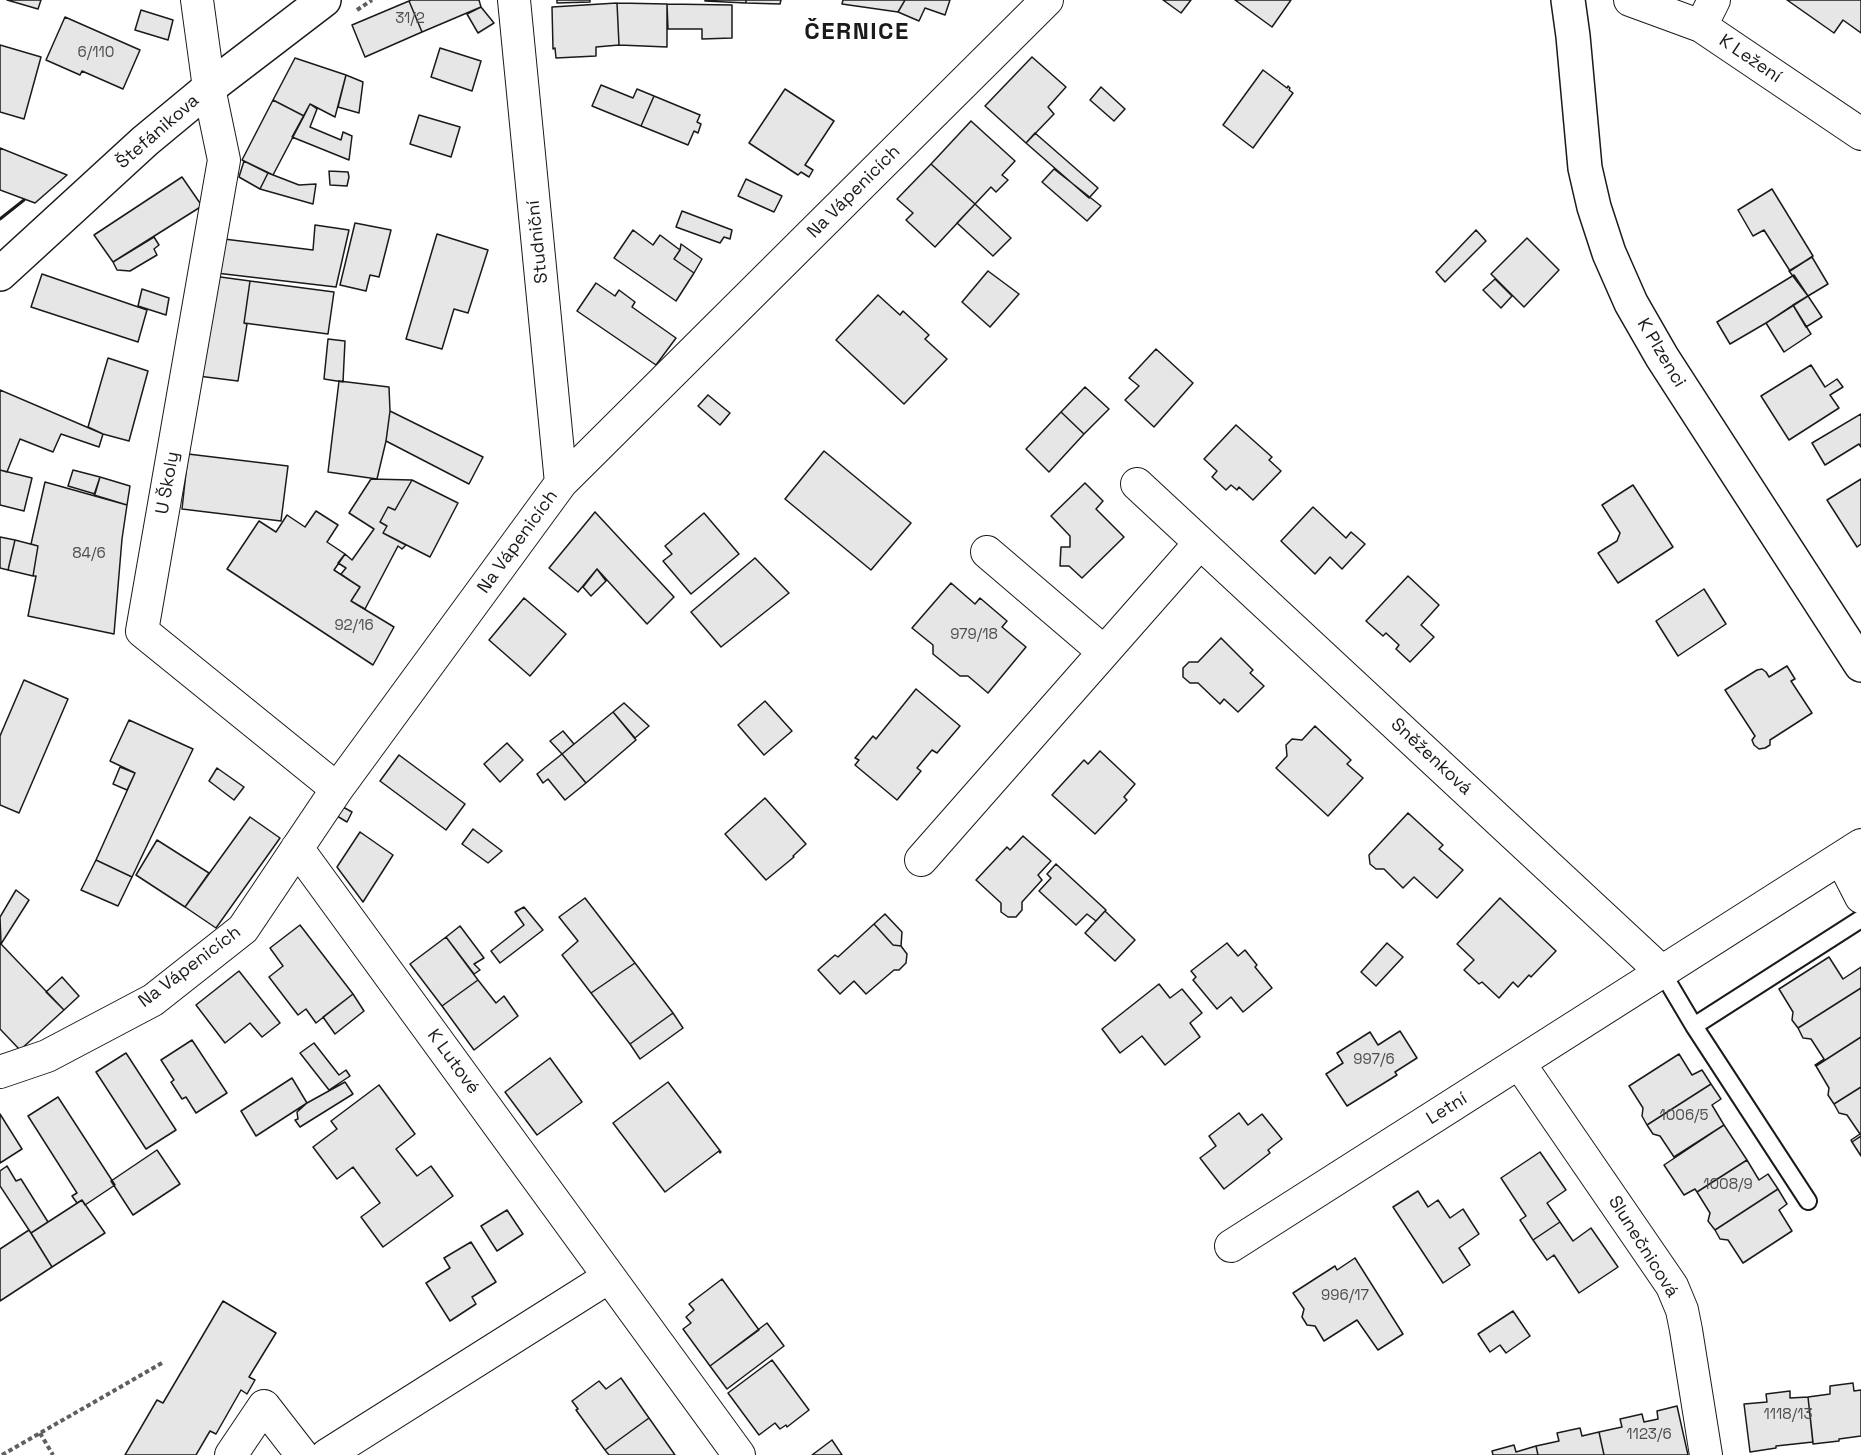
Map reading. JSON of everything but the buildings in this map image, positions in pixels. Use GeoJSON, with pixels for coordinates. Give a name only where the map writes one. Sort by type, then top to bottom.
{"type":"FeatureCollection","features":[{"type":"Feature","properties":{"kind":"street"},"geometry":{"type":"LineString","coordinates":[[197,0],[209,88]]}},
{"type":"Feature","properties":{"kind":"street","name":"Štefánikova"},"geometry":{"type":"LineString","coordinates":[[0,274],[145,141],[209,88],[324,0]]}},
{"type":"Feature","properties":{"kind":"street","name":"Studniční"},"geometry":{"type":"LineString","coordinates":[[514,0],[561,483]]}},
{"type":"Feature","properties":{"kind":"street","name":"Na Vápenicích"},"geometry":{"type":"LineString","coordinates":[[0,1072],[47,1056],[153,999],[243,929],[338,789],[561,483],[1047,0]]}},
{"type":"Feature","properties":{"kind":"street","name":"K Plzenci"},"geometry":{"type":"LineString","coordinates":[[1568,0],[1585,168],[1594,207],[1609,253],[1631,303],[1662,357],[1861,665]]}},
{"type":"Feature","properties":{"kind":"street","name":"K Ležení"},"geometry":{"type":"LineString","coordinates":[[1630,0],[1708,13],[1861,134]]}},
{"type":"Feature","properties":{"kind":"street","name":"U Školy"},"geometry":{"type":"LineString","coordinates":[[209,88],[224,160],[142,631],[338,789]]}},
{"type":"Feature","properties":{"kind":"street","name":"Sněženková"},"geometry":{"type":"LineString","coordinates":[[1137,484],[1662,972]]}},
{"type":"Feature","properties":{"kind":"street"},"geometry":{"type":"LineString","coordinates":[[921,860],[1200,543]]}},
{"type":"Feature","properties":{"kind":"street"},"geometry":{"type":"LineString","coordinates":[[987,552],[1104,652]]}},
{"type":"Feature","properties":{"kind":"street","name":"K Lutové"},"geometry":{"type":"LineString","coordinates":[[297,848],[739,1455]]}},
{"type":"Feature","properties":{"kind":"street"},"geometry":{"type":"LineString","coordinates":[[1851,852],[1861,897]]}},
{"type":"Feature","properties":{"kind":"street","name":"Letní"},"geometry":{"type":"LineString","coordinates":[[1231,1246],[1851,852]]}},
{"type":"Feature","properties":{"kind":"street","name":"Slunečnicová"},"geometry":{"type":"LineString","coordinates":[[1519,1063],[1672,1286],[1682,1310],[1706,1455]]}},
{"type":"Feature","properties":{"kind":"street"},"geometry":{"type":"LineString","coordinates":[[327,1455],[609,1277]]}},
{"type":"Feature","properties":{"kind":"street"},"geometry":{"type":"LineString","coordinates":[[231,1455],[264,1406],[302,1455]]}},
{"type":"Feature","properties":{"kind":"lane"},"geometry":{"type":"LineString","coordinates":[[1694,1026],[1861,919]]}},
{"type":"Feature","properties":{"kind":"lane"},"geometry":{"type":"LineString","coordinates":[[1662,972],[1694,1026],[1808,1201]]}},
{"type":"Feature","properties":{"kind":"path"},"geometry":{"type":"LineString","coordinates":[[2,1455],[162,1363]]}},
{"type":"Feature","properties":{"kind":"path"},"geometry":{"type":"LineString","coordinates":[[40,1433],[53,1455]]}},
{"type":"Feature","properties":{"kind":"wall"},"geometry":{"type":"LineString","coordinates":[[0,219],[24,200]]}},
{"type":"Feature","properties":{"kind":"district","name":"ČERNICE"},"geometry":{"type":"Point","coordinates":[857,32]}}]}
